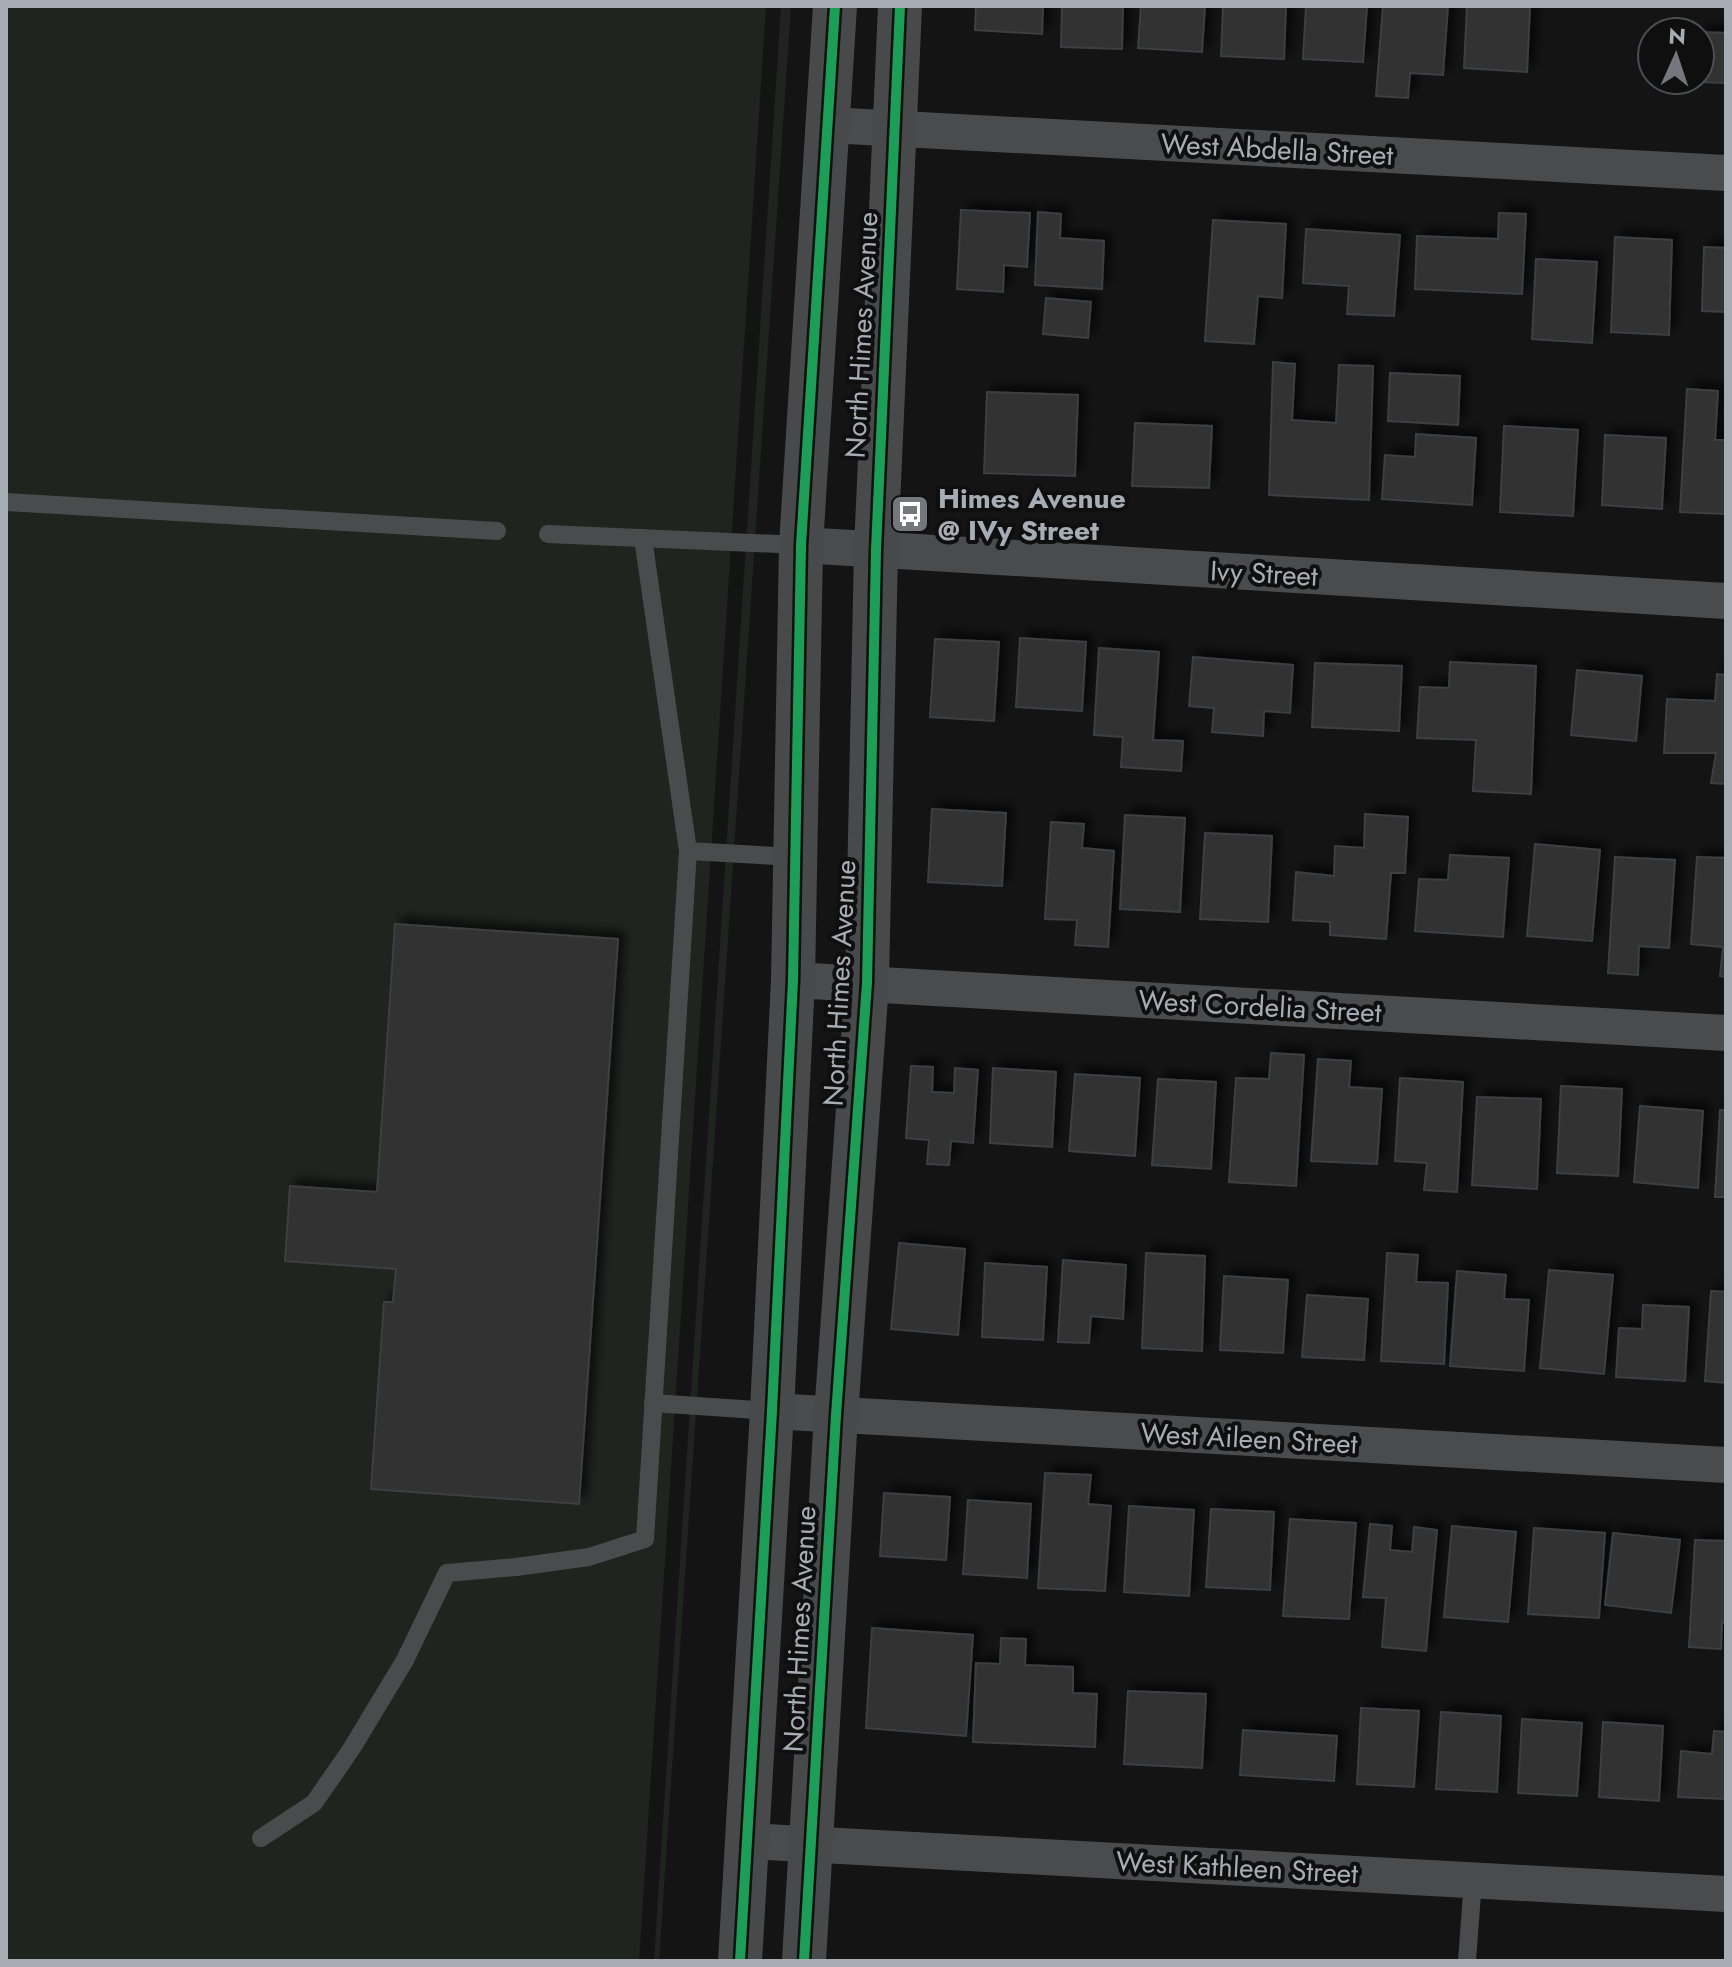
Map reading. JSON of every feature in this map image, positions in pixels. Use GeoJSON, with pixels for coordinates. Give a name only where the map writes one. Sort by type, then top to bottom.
{"type":"FeatureCollection","features":[{"type":"Feature","properties":{"kind":"street","name":"North Himes Avenue"},"geometry":{"type":"LineString","coordinates":[[740,1961],[793,980],[801,545],[835,6]]}},
{"type":"Feature","properties":{"kind":"street","name":"North Himes Avenue"},"geometry":{"type":"LineString","coordinates":[[804,1961],[836,1415],[867,983],[876,550],[900,6]]}},
{"type":"Feature","properties":{"kind":"street","name":"West Abdella Street"},"geometry":{"type":"LineString","coordinates":[[828,125],[1726,173]]}},
{"type":"Feature","properties":{"kind":"street","name":"Ivy Street"},"geometry":{"type":"LineString","coordinates":[[801,545],[1726,601]]}},
{"type":"Feature","properties":{"kind":"street","name":"West Cordelia Street"},"geometry":{"type":"LineString","coordinates":[[793,980],[1726,1033]]}},
{"type":"Feature","properties":{"kind":"street","name":"West Aileen Street"},"geometry":{"type":"LineString","coordinates":[[772,1411],[1726,1465]]}},
{"type":"Feature","properties":{"kind":"street","name":"West Kathleen Street"},"geometry":{"type":"LineString","coordinates":[[748,1841],[1726,1894]]}},
{"type":"Feature","properties":{"kind":"lane"},"geometry":{"type":"LineString","coordinates":[[6,502],[497,531]]}},
{"type":"Feature","properties":{"kind":"lane"},"geometry":{"type":"LineString","coordinates":[[548,534],[801,545]]}},
{"type":"Feature","properties":{"kind":"lane"},"geometry":{"type":"LineString","coordinates":[[261,1838],[314,1803],[352,1748],[405,1660],[447,1573],[589,1557],[645,1539],[688,851],[643,538]]}},
{"type":"Feature","properties":{"kind":"lane"},"geometry":{"type":"LineString","coordinates":[[688,851],[795,857]]}},
{"type":"Feature","properties":{"kind":"lane"},"geometry":{"type":"LineString","coordinates":[[653,1403],[772,1411]]}},
{"type":"Feature","properties":{"kind":"lane"},"geometry":{"type":"LineString","coordinates":[[1467,1961],[1473,1880]]}},
{"type":"Feature","properties":{"kind":"shaded area"},"geometry":{"type":"Polygon","coordinates":[[[6,6],[766,6],[639,1961],[6,1961],[6,6]]]}},
{"type":"Feature","properties":{"kind":"shaded area"},"geometry":{"type":"Polygon","coordinates":[[[781,6],[791,6],[659,1961],[654,1961],[781,6]]]}},
{"type":"Feature","properties":{"kind":"building"},"geometry":{"type":"Polygon","coordinates":[[[976,6],[1043,6],[1042,34],[975,30],[976,6]]]}},
{"type":"Feature","properties":{"kind":"building"},"geometry":{"type":"Polygon","coordinates":[[[1062,6],[1123,6],[1122,49],[1061,47],[1062,6]]]}},
{"type":"Feature","properties":{"kind":"building"},"geometry":{"type":"Polygon","coordinates":[[[1141,6],[1205,6],[1202,52],[1138,48],[1141,6]]]}},
{"type":"Feature","properties":{"kind":"building"},"geometry":{"type":"Polygon","coordinates":[[[1223,6],[1286,6],[1284,59],[1221,56],[1223,6]]]}},
{"type":"Feature","properties":{"kind":"building"},"geometry":{"type":"Polygon","coordinates":[[[1306,6],[1367,6],[1363,62],[1303,59],[1306,6]]]}},
{"type":"Feature","properties":{"kind":"building"},"geometry":{"type":"Polygon","coordinates":[[[1383,6],[1448,6],[1443,75],[1410,73],[1408,98],[1376,96],[1383,6]]]}},
{"type":"Feature","properties":{"kind":"building"},"geometry":{"type":"Polygon","coordinates":[[[1467,6],[1530,6],[1527,72],[1464,68],[1467,6]]]}},
{"type":"Feature","properties":{"kind":"building"},"geometry":{"type":"Polygon","coordinates":[[[1716,33],[1726,33],[1726,83],[1716,83],[1716,33]]]}},
{"type":"Feature","properties":{"kind":"building"},"geometry":{"type":"Polygon","coordinates":[[[961,210],[1030,213],[1027,267],[1004,265],[1003,292],[957,289],[961,210]]]}},
{"type":"Feature","properties":{"kind":"building"},"geometry":{"type":"Polygon","coordinates":[[[1038,212],[1061,214],[1060,238],[1104,241],[1102,289],[1035,285],[1038,212]]]}},
{"type":"Feature","properties":{"kind":"building"},"geometry":{"type":"Polygon","coordinates":[[[1499,213],[1526,214],[1522,294],[1415,289],[1417,236],[1498,239],[1499,213]]]}},
{"type":"Feature","properties":{"kind":"building"},"geometry":{"type":"Polygon","coordinates":[[[1213,220],[1286,224],[1282,298],[1258,296],[1254,344],[1205,341],[1213,220]]]}},
{"type":"Feature","properties":{"kind":"building"},"geometry":{"type":"Polygon","coordinates":[[[1306,229],[1400,235],[1394,316],[1347,314],[1349,286],[1303,283],[1306,229]]]}},
{"type":"Feature","properties":{"kind":"building"},"geometry":{"type":"Polygon","coordinates":[[[1615,237],[1672,240],[1669,335],[1611,332],[1615,237]]]}},
{"type":"Feature","properties":{"kind":"building"},"geometry":{"type":"Polygon","coordinates":[[[1704,247],[1726,248],[1725,312],[1702,311],[1704,247]]]}},
{"type":"Feature","properties":{"kind":"building"},"geometry":{"type":"Polygon","coordinates":[[[1536,259],[1597,262],[1592,343],[1532,339],[1536,259]]]}},
{"type":"Feature","properties":{"kind":"building"},"geometry":{"type":"Polygon","coordinates":[[[1046,298],[1091,302],[1088,338],[1043,334],[1046,298]]]}},
{"type":"Feature","properties":{"kind":"building"},"geometry":{"type":"Polygon","coordinates":[[[1273,362],[1295,364],[1292,420],[1336,423],[1339,365],[1373,366],[1369,500],[1269,495],[1273,362]]]}},
{"type":"Feature","properties":{"kind":"building"},"geometry":{"type":"Polygon","coordinates":[[[1390,373],[1460,376],[1458,425],[1388,421],[1390,373]]]}},
{"type":"Feature","properties":{"kind":"building"},"geometry":{"type":"Polygon","coordinates":[[[1687,389],[1718,391],[1715,440],[1726,440],[1726,514],[1680,512],[1687,389]]]}},
{"type":"Feature","properties":{"kind":"building"},"geometry":{"type":"Polygon","coordinates":[[[987,392],[1078,395],[1075,476],[984,473],[987,392]]]}},
{"type":"Feature","properties":{"kind":"building"},"geometry":{"type":"Polygon","coordinates":[[[1135,423],[1212,426],[1209,488],[1132,486],[1135,423]]]}},
{"type":"Feature","properties":{"kind":"building"},"geometry":{"type":"Polygon","coordinates":[[[1504,426],[1578,430],[1573,516],[1500,512],[1504,426]]]}},
{"type":"Feature","properties":{"kind":"building"},"geometry":{"type":"Polygon","coordinates":[[[1416,434],[1476,438],[1472,505],[1382,499],[1385,455],[1415,457],[1416,434]]]}},
{"type":"Feature","properties":{"kind":"building"},"geometry":{"type":"Polygon","coordinates":[[[1605,435],[1666,438],[1662,509],[1602,505],[1605,435]]]}},
{"type":"Feature","properties":{"kind":"building"},"geometry":{"type":"Polygon","coordinates":[[[1020,638],[1086,642],[1082,711],[1016,707],[1020,638]]]}},
{"type":"Feature","properties":{"kind":"building"},"geometry":{"type":"Polygon","coordinates":[[[935,639],[999,642],[994,721],[930,717],[935,639]]]}},
{"type":"Feature","properties":{"kind":"building"},"geometry":{"type":"Polygon","coordinates":[[[1099,648],[1159,652],[1153,740],[1183,741],[1181,771],[1121,767],[1123,737],[1094,735],[1099,648]]]}},
{"type":"Feature","properties":{"kind":"building"},"geometry":{"type":"Polygon","coordinates":[[[1193,657],[1293,665],[1290,713],[1264,711],[1263,736],[1212,732],[1214,708],[1189,706],[1193,657]]]}},
{"type":"Feature","properties":{"kind":"building"},"geometry":{"type":"Polygon","coordinates":[[[1450,662],[1536,666],[1531,794],[1473,791],[1476,740],[1417,738],[1420,687],[1449,688],[1450,662]]]}},
{"type":"Feature","properties":{"kind":"building"},"geometry":{"type":"Polygon","coordinates":[[[1315,663],[1402,666],[1399,731],[1312,727],[1315,663]]]}},
{"type":"Feature","properties":{"kind":"building"},"geometry":{"type":"Polygon","coordinates":[[[1577,670],[1642,676],[1636,741],[1571,735],[1577,670]]]}},
{"type":"Feature","properties":{"kind":"building"},"geometry":{"type":"Polygon","coordinates":[[[1717,674],[1726,675],[1726,784],[1711,783],[1716,753],[1664,753],[1667,699],[1715,701],[1717,674]]]}},
{"type":"Feature","properties":{"kind":"building"},"geometry":{"type":"Polygon","coordinates":[[[932,809],[1006,813],[1002,886],[928,882],[932,809]]]}},
{"type":"Feature","properties":{"kind":"building"},"geometry":{"type":"Polygon","coordinates":[[[1365,814],[1408,817],[1405,873],[1391,873],[1386,939],[1330,935],[1330,922],[1293,920],[1296,872],[1334,876],[1335,846],[1364,848],[1365,814]]]}},
{"type":"Feature","properties":{"kind":"building"},"geometry":{"type":"Polygon","coordinates":[[[1125,815],[1185,818],[1180,912],[1120,909],[1125,815]]]}},
{"type":"Feature","properties":{"kind":"building"},"geometry":{"type":"Polygon","coordinates":[[[1051,822],[1084,824],[1082,848],[1114,851],[1108,947],[1075,945],[1077,920],[1045,919],[1051,822]]]}},
{"type":"Feature","properties":{"kind":"building"},"geometry":{"type":"Polygon","coordinates":[[[1205,833],[1272,836],[1268,922],[1200,919],[1205,833]]]}},
{"type":"Feature","properties":{"kind":"building"},"geometry":{"type":"Polygon","coordinates":[[[1535,844],[1600,850],[1592,941],[1527,936],[1535,844]]]}},
{"type":"Feature","properties":{"kind":"building"},"geometry":{"type":"Polygon","coordinates":[[[1450,855],[1509,858],[1503,937],[1415,931],[1419,879],[1448,880],[1450,855]]]}},
{"type":"Feature","properties":{"kind":"building"},"geometry":{"type":"Polygon","coordinates":[[[1615,857],[1675,860],[1669,948],[1639,946],[1638,975],[1608,973],[1615,857]]]}},
{"type":"Feature","properties":{"kind":"building"},"geometry":{"type":"Polygon","coordinates":[[[1697,857],[1726,858],[1726,977],[1720,976],[1723,947],[1691,944],[1697,857]]]}},
{"type":"Feature","properties":{"kind":"building"},"geometry":{"type":"Polygon","coordinates":[[[395,924],[618,939],[579,1504],[371,1489],[384,1302],[393,1302],[396,1269],[285,1261],[290,1186],[377,1192],[395,924]]]}},
{"type":"Feature","properties":{"kind":"building"},"geometry":{"type":"Polygon","coordinates":[[[1271,1053],[1304,1055],[1296,1186],[1229,1182],[1236,1078],[1269,1079],[1271,1053]]]}},
{"type":"Feature","properties":{"kind":"building"},"geometry":{"type":"Polygon","coordinates":[[[1318,1059],[1351,1061],[1349,1087],[1382,1089],[1377,1164],[1311,1161],[1318,1059]]]}},
{"type":"Feature","properties":{"kind":"building"},"geometry":{"type":"Polygon","coordinates":[[[911,1066],[933,1067],[932,1092],[954,1093],[955,1068],[978,1070],[973,1143],[951,1141],[949,1165],[927,1164],[929,1140],[906,1138],[911,1066]]]}},
{"type":"Feature","properties":{"kind":"building"},"geometry":{"type":"Polygon","coordinates":[[[993,1068],[1056,1072],[1052,1147],[990,1143],[993,1068]]]}},
{"type":"Feature","properties":{"kind":"building"},"geometry":{"type":"Polygon","coordinates":[[[1075,1074],[1140,1078],[1135,1156],[1069,1151],[1075,1074]]]}},
{"type":"Feature","properties":{"kind":"building"},"geometry":{"type":"Polygon","coordinates":[[[1400,1078],[1463,1082],[1457,1192],[1424,1190],[1427,1163],[1395,1161],[1400,1078]]]}},
{"type":"Feature","properties":{"kind":"building"},"geometry":{"type":"Polygon","coordinates":[[[1158,1079],[1216,1082],[1211,1169],[1152,1165],[1158,1079]]]}},
{"type":"Feature","properties":{"kind":"building"},"geometry":{"type":"Polygon","coordinates":[[[1561,1086],[1622,1089],[1618,1176],[1557,1173],[1561,1086]]]}},
{"type":"Feature","properties":{"kind":"building"},"geometry":{"type":"Polygon","coordinates":[[[1477,1097],[1541,1099],[1537,1189],[1472,1185],[1477,1097]]]}},
{"type":"Feature","properties":{"kind":"building"},"geometry":{"type":"Polygon","coordinates":[[[1640,1106],[1703,1111],[1698,1188],[1634,1182],[1640,1106]]]}},
{"type":"Feature","properties":{"kind":"building"},"geometry":{"type":"Polygon","coordinates":[[[1720,1110],[1726,1110],[1726,1197],[1715,1197],[1720,1110]]]}},
{"type":"Feature","properties":{"kind":"building"},"geometry":{"type":"Polygon","coordinates":[[[899,1243],[965,1249],[958,1335],[891,1329],[899,1243]]]}},
{"type":"Feature","properties":{"kind":"building"},"geometry":{"type":"Polygon","coordinates":[[[1146,1253],[1205,1256],[1202,1351],[1142,1348],[1146,1253]]]}},
{"type":"Feature","properties":{"kind":"building"},"geometry":{"type":"Polygon","coordinates":[[[1387,1253],[1418,1255],[1416,1282],[1448,1283],[1444,1364],[1381,1361],[1387,1253]]]}},
{"type":"Feature","properties":{"kind":"building"},"geometry":{"type":"Polygon","coordinates":[[[1063,1260],[1126,1265],[1123,1319],[1091,1316],[1089,1343],[1058,1342],[1063,1260]]]}},
{"type":"Feature","properties":{"kind":"building"},"geometry":{"type":"Polygon","coordinates":[[[985,1263],[1047,1267],[1043,1340],[982,1337],[985,1263]]]}},
{"type":"Feature","properties":{"kind":"building"},"geometry":{"type":"Polygon","coordinates":[[[1549,1270],[1613,1275],[1604,1374],[1540,1368],[1549,1270]]]}},
{"type":"Feature","properties":{"kind":"building"},"geometry":{"type":"Polygon","coordinates":[[[1457,1271],[1506,1275],[1504,1299],[1529,1300],[1524,1371],[1450,1366],[1457,1271]]]}},
{"type":"Feature","properties":{"kind":"building"},"geometry":{"type":"Polygon","coordinates":[[[1224,1276],[1288,1280],[1283,1353],[1220,1350],[1224,1276]]]}},
{"type":"Feature","properties":{"kind":"building"},"geometry":{"type":"Polygon","coordinates":[[[1711,1291],[1726,1292],[1726,1383],[1705,1381],[1711,1291]]]}},
{"type":"Feature","properties":{"kind":"building"},"geometry":{"type":"Polygon","coordinates":[[[1307,1295],[1368,1299],[1364,1360],[1302,1357],[1307,1295]]]}},
{"type":"Feature","properties":{"kind":"building"},"geometry":{"type":"Polygon","coordinates":[[[1643,1305],[1689,1307],[1685,1381],[1616,1377],[1619,1328],[1642,1329],[1643,1305]]]}},
{"type":"Feature","properties":{"kind":"building"},"geometry":{"type":"Polygon","coordinates":[[[1045,1473],[1091,1475],[1088,1504],[1111,1506],[1105,1591],[1038,1588],[1045,1473]]]}},
{"type":"Feature","properties":{"kind":"building"},"geometry":{"type":"Polygon","coordinates":[[[884,1493],[950,1497],[946,1560],[880,1556],[884,1493]]]}},
{"type":"Feature","properties":{"kind":"building"},"geometry":{"type":"Polygon","coordinates":[[[968,1500],[1031,1504],[1027,1578],[963,1574],[968,1500]]]}},
{"type":"Feature","properties":{"kind":"building"},"geometry":{"type":"Polygon","coordinates":[[[1129,1506],[1194,1510],[1189,1596],[1124,1592],[1129,1506]]]}},
{"type":"Feature","properties":{"kind":"building"},"geometry":{"type":"Polygon","coordinates":[[[1211,1509],[1274,1512],[1270,1590],[1206,1587],[1211,1509]]]}},
{"type":"Feature","properties":{"kind":"building"},"geometry":{"type":"Polygon","coordinates":[[[1290,1519],[1356,1523],[1349,1619],[1283,1616],[1290,1519]]]}},
{"type":"Feature","properties":{"kind":"building"},"geometry":{"type":"Polygon","coordinates":[[[1370,1524],[1392,1526],[1390,1550],[1412,1552],[1414,1527],[1437,1530],[1426,1651],[1382,1647],[1386,1598],[1363,1597],[1370,1524]]]}},
{"type":"Feature","properties":{"kind":"building"},"geometry":{"type":"Polygon","coordinates":[[[1452,1526],[1516,1532],[1508,1622],[1444,1617],[1452,1526]]]}},
{"type":"Feature","properties":{"kind":"building"},"geometry":{"type":"Polygon","coordinates":[[[1534,1528],[1605,1533],[1599,1618],[1528,1614],[1534,1528]]]}},
{"type":"Feature","properties":{"kind":"building"},"geometry":{"type":"Polygon","coordinates":[[[1613,1533],[1680,1540],[1671,1613],[1605,1605],[1613,1533]]]}},
{"type":"Feature","properties":{"kind":"building"},"geometry":{"type":"Polygon","coordinates":[[[1695,1540],[1726,1541],[1726,1623],[1722,1622],[1721,1649],[1689,1647],[1695,1540]]]}},
{"type":"Feature","properties":{"kind":"building"},"geometry":{"type":"Polygon","coordinates":[[[872,1628],[973,1635],[966,1736],[866,1728],[872,1628]]]}},
{"type":"Feature","properties":{"kind":"building"},"geometry":{"type":"Polygon","coordinates":[[[1001,1638],[1026,1639],[1025,1665],[1073,1667],[1073,1693],[1097,1694],[1095,1747],[973,1742],[976,1663],[1000,1664],[1001,1638]]]}},
{"type":"Feature","properties":{"kind":"building"},"geometry":{"type":"Polygon","coordinates":[[[1128,1691],[1206,1694],[1202,1768],[1124,1764],[1128,1691]]]}},
{"type":"Feature","properties":{"kind":"building"},"geometry":{"type":"Polygon","coordinates":[[[1361,1708],[1419,1711],[1414,1787],[1357,1784],[1361,1708]]]}},
{"type":"Feature","properties":{"kind":"building"},"geometry":{"type":"Polygon","coordinates":[[[1441,1712],[1501,1716],[1497,1792],[1436,1789],[1441,1712]]]}},
{"type":"Feature","properties":{"kind":"building"},"geometry":{"type":"Polygon","coordinates":[[[1522,1719],[1582,1723],[1577,1796],[1518,1793],[1522,1719]]]}},
{"type":"Feature","properties":{"kind":"building"},"geometry":{"type":"Polygon","coordinates":[[[1603,1722],[1663,1726],[1659,1801],[1599,1797],[1603,1722]]]}},
{"type":"Feature","properties":{"kind":"building"},"geometry":{"type":"Polygon","coordinates":[[[1243,1730],[1337,1736],[1334,1781],[1240,1775],[1243,1730]]]}},
{"type":"Feature","properties":{"kind":"building"},"geometry":{"type":"Polygon","coordinates":[[[1714,1731],[1726,1732],[1726,1799],[1678,1797],[1681,1751],[1712,1754],[1714,1731]]]}},
{"type":"Feature","properties":{"kind":"cycle path"},"geometry":{"type":"LineString","coordinates":[[740,1961],[793,980],[801,545],[835,6]]}},
{"type":"Feature","properties":{"kind":"cycle path"},"geometry":{"type":"LineString","coordinates":[[804,1961],[836,1415],[867,983],[876,550],[900,6]]}},
{"type":"Feature","properties":{"kind":"place","name":"Himes Avenue @ IVy Street"},"geometry":{"type":"Point","coordinates":[910,514]}}]}
